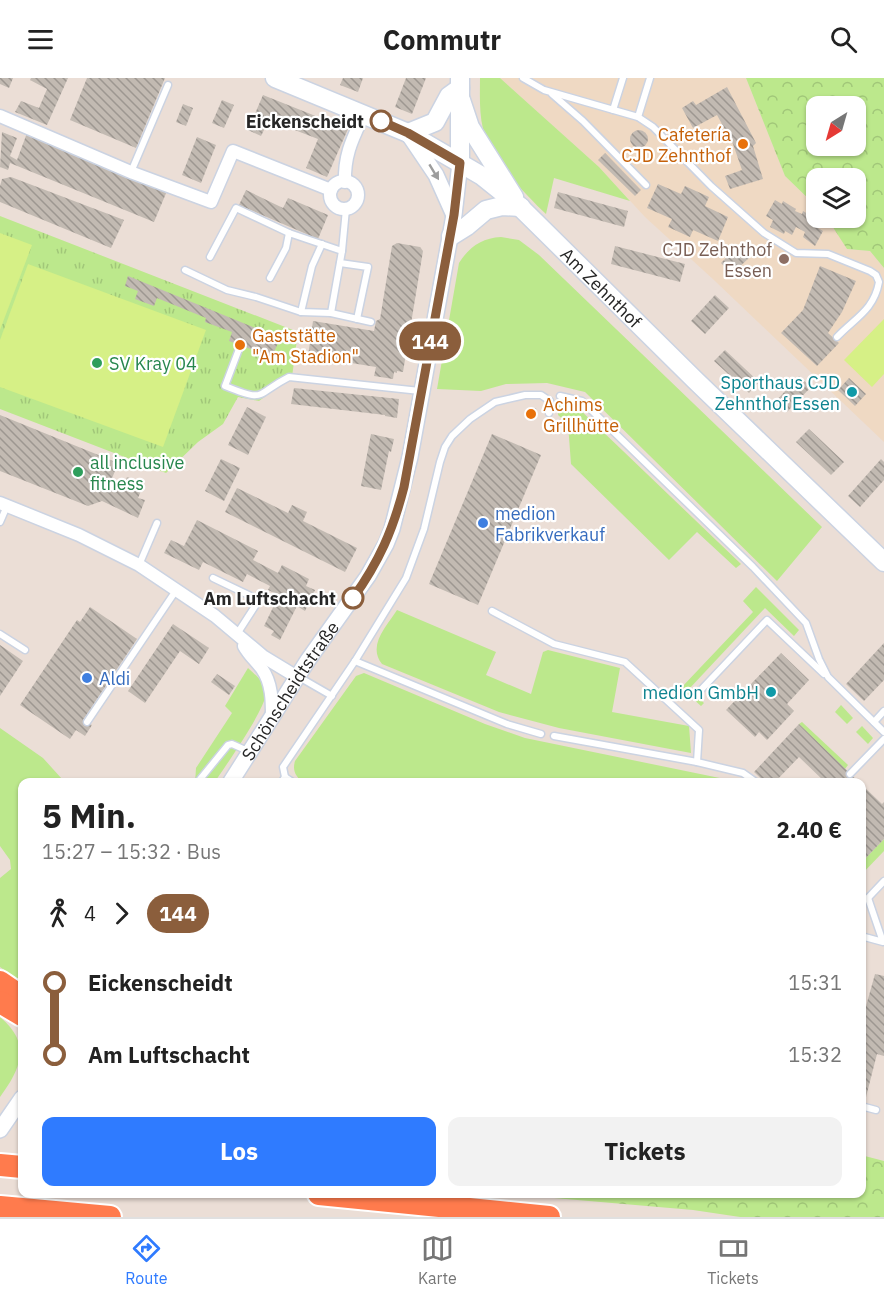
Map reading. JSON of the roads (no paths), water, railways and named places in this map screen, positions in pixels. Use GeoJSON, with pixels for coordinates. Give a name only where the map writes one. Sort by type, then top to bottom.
{"type":"FeatureCollection","features":[{"type":"Feature","properties":{"kind":"highway"},"geometry":{"type":"LineString","coordinates":[[0,982],[13,1005]]}},
{"type":"Feature","properties":{"kind":"highway"},"geometry":{"type":"LineString","coordinates":[[0,1165],[18,1167]]}},
{"type":"Feature","properties":{"kind":"highway"},"geometry":{"type":"LineString","coordinates":[[359,1198],[549,1217]]}},
{"type":"Feature","properties":{"kind":"highway"},"geometry":{"type":"LineString","coordinates":[[0,1207],[110,1217]]}},
{"type":"Feature","properties":{"kind":"main road","name":"Am Zehnthof"},"geometry":{"type":"LineString","coordinates":[[283,79],[408,133],[460,163],[519,205],[695,380],[884,562]]}},
{"type":"Feature","properties":{"kind":"main road"},"geometry":{"type":"LineString","coordinates":[[408,133],[435,122],[448,96],[460,89],[470,127],[519,205],[486,210],[451,236]]}},
{"type":"Feature","properties":{"kind":"main road","name":"Schönscheidtstraße"},"geometry":{"type":"LineString","coordinates":[[460,89],[460,163]]}},
{"type":"Feature","properties":{"kind":"street"},"geometry":{"type":"LineString","coordinates":[[345,182],[344,166],[347,152],[364,114]]}},
{"type":"Feature","properties":{"kind":"street"},"geometry":{"type":"LineString","coordinates":[[0,116],[131,172],[211,202],[233,151],[331,190]]}},
{"type":"Feature","properties":{"kind":"street"},"geometry":{"type":"LineString","coordinates":[[408,133],[436,176],[454,215]]}},
{"type":"Feature","properties":{"kind":"street","name":"Schönscheidtstraße"},"geometry":{"type":"LineString","coordinates":[[234,778],[297,676],[362,586],[386,544],[396,518],[404,487],[451,236],[460,163]]}},
{"type":"Feature","properties":{"kind":"street"},"geometry":{"type":"LineString","coordinates":[[345,182],[353,185],[357,193],[354,205],[341,209],[333,204],[331,190],[337,184],[345,182]]}},
{"type":"Feature","properties":{"kind":"street"},"geometry":{"type":"LineString","coordinates":[[3,504],[79,535],[139,566],[215,616],[273,663],[297,676]]}},
{"type":"Feature","properties":{"kind":"street"},"geometry":{"type":"LineString","coordinates":[[237,635],[268,681],[272,695],[272,717]]}},
{"type":"Feature","properties":{"kind":"street"},"geometry":{"type":"LineString","coordinates":[[0,1130],[18,1104]]}},
{"type":"Feature","properties":{"kind":"lane"},"geometry":{"type":"LineString","coordinates":[[523,78],[534,86],[549,92],[638,117],[653,127],[711,186],[764,233],[796,253],[837,256],[870,271],[879,282],[873,301],[864,314],[853,320],[837,337]]}},
{"type":"Feature","properties":{"kind":"lane"},"geometry":{"type":"LineString","coordinates":[[534,86],[539,78]]}},
{"type":"Feature","properties":{"kind":"lane"},"geometry":{"type":"LineString","coordinates":[[613,110],[623,78]]}},
{"type":"Feature","properties":{"kind":"lane"},"geometry":{"type":"LineString","coordinates":[[638,117],[650,78]]}},
{"type":"Feature","properties":{"kind":"lane"},"geometry":{"type":"LineString","coordinates":[[131,172],[168,85]]}},
{"type":"Feature","properties":{"kind":"lane"},"geometry":{"type":"LineString","coordinates":[[549,92],[583,121],[646,185]]}},
{"type":"Feature","properties":{"kind":"lane"},"geometry":{"type":"LineString","coordinates":[[210,257],[220,242],[236,208],[289,233],[342,251]]}},
{"type":"Feature","properties":{"kind":"lane"},"geometry":{"type":"LineString","coordinates":[[331,314],[342,251],[346,209]]}},
{"type":"Feature","properties":{"kind":"lane"},"geometry":{"type":"LineString","coordinates":[[270,278],[286,248],[289,233]]}},
{"type":"Feature","properties":{"kind":"lane"},"geometry":{"type":"LineString","coordinates":[[301,312],[312,266],[322,244]]}},
{"type":"Feature","properties":{"kind":"lane"},"geometry":{"type":"LineString","coordinates":[[340,263],[368,267],[357,320]]}},
{"type":"Feature","properties":{"kind":"lane"},"geometry":{"type":"LineString","coordinates":[[184,270],[227,290],[301,312],[331,314],[371,322]]}},
{"type":"Feature","properties":{"kind":"lane"},"geometry":{"type":"LineString","coordinates":[[239,349],[225,386],[253,397],[265,394],[288,377],[422,391]]}},
{"type":"Feature","properties":{"kind":"lane"},"geometry":{"type":"LineString","coordinates":[[283,778],[283,767],[355,661],[396,596],[414,560],[440,462],[452,436],[486,407],[505,399],[541,395],[550,401],[549,413]]}},
{"type":"Feature","properties":{"kind":"lane"},"geometry":{"type":"LineString","coordinates":[[561,396],[582,401],[768,583],[806,623],[822,666],[831,680]]}},
{"type":"Feature","properties":{"kind":"lane"},"geometry":{"type":"LineString","coordinates":[[0,522],[3,504]]}},
{"type":"Feature","properties":{"kind":"lane"},"geometry":{"type":"LineString","coordinates":[[139,566],[157,523]]}},
{"type":"Feature","properties":{"kind":"lane"},"geometry":{"type":"LineString","coordinates":[[213,578],[259,600],[237,635]]}},
{"type":"Feature","properties":{"kind":"lane"},"geometry":{"type":"LineString","coordinates":[[87,722],[177,590]]}},
{"type":"Feature","properties":{"kind":"lane"},"geometry":{"type":"LineString","coordinates":[[492,611],[554,644],[626,662],[699,730],[697,762]]}},
{"type":"Feature","properties":{"kind":"lane"},"geometry":{"type":"LineString","coordinates":[[697,694],[767,620],[884,732]]}},
{"type":"Feature","properties":{"kind":"lane"},"geometry":{"type":"LineString","coordinates":[[0,634],[25,650]]}},
{"type":"Feature","properties":{"kind":"lane"},"geometry":{"type":"LineString","coordinates":[[355,661],[507,724],[541,734]]}},
{"type":"Feature","properties":{"kind":"lane"},"geometry":{"type":"LineString","coordinates":[[297,676],[332,696]]}},
{"type":"Feature","properties":{"kind":"lane"},"geometry":{"type":"LineString","coordinates":[[874,722],[884,711]]}},
{"type":"Feature","properties":{"kind":"lane"},"geometry":{"type":"LineString","coordinates":[[554,736],[697,762],[743,773],[750,778]]}},
{"type":"Feature","properties":{"kind":"lane"},"geometry":{"type":"LineString","coordinates":[[850,774],[884,740]]}},
{"type":"Feature","properties":{"kind":"lane"},"geometry":{"type":"LineString","coordinates":[[201,778],[228,745],[232,744],[250,753]]}},
{"type":"Feature","properties":{"kind":"lane"},"geometry":{"type":"LineString","coordinates":[[883,942],[868,898],[884,881]]}},
{"type":"Feature","properties":{"kind":"lane"},"geometry":{"type":"LineString","coordinates":[[866,937],[883,942]]}},
{"type":"Feature","properties":{"kind":"lane"},"geometry":{"type":"LineString","coordinates":[[866,1107],[876,1110]]}},
{"type":"Feature","properties":{"kind":"place","name":"Eickenscheidt"},"geometry":{"type":"Point","coordinates":[381,121]}},
{"type":"Feature","properties":{"kind":"place","name":"Cafetería CJD Zehnthof"},"geometry":{"type":"Point","coordinates":[743,144]}},
{"type":"Feature","properties":{"kind":"place","name":"CJD Zehnthof Essen"},"geometry":{"type":"Point","coordinates":[784,259]}},
{"type":"Feature","properties":{"kind":"place","name":"Gaststätte \"Am Stadion\""},"geometry":{"type":"Point","coordinates":[240,345]}},
{"type":"Feature","properties":{"kind":"place","name":"SV Kray 04"},"geometry":{"type":"Point","coordinates":[97,363]}},
{"type":"Feature","properties":{"kind":"place","name":"Sporthaus CJD Zehnthof Essen"},"geometry":{"type":"Point","coordinates":[852,392]}},
{"type":"Feature","properties":{"kind":"place","name":"Achims Grillhütte"},"geometry":{"type":"Point","coordinates":[531,414]}},
{"type":"Feature","properties":{"kind":"place","name":"all inclusive fitness"},"geometry":{"type":"Point","coordinates":[78,472]}},
{"type":"Feature","properties":{"kind":"place","name":"medion Fabrikverkauf"},"geometry":{"type":"Point","coordinates":[483,523]}},
{"type":"Feature","properties":{"kind":"place","name":"Am Luftschacht"},"geometry":{"type":"Point","coordinates":[353,598]}},
{"type":"Feature","properties":{"kind":"place","name":"Aldi"},"geometry":{"type":"Point","coordinates":[87,678]}},
{"type":"Feature","properties":{"kind":"place","name":"medion GmbH"},"geometry":{"type":"Point","coordinates":[771,692]}}]}
